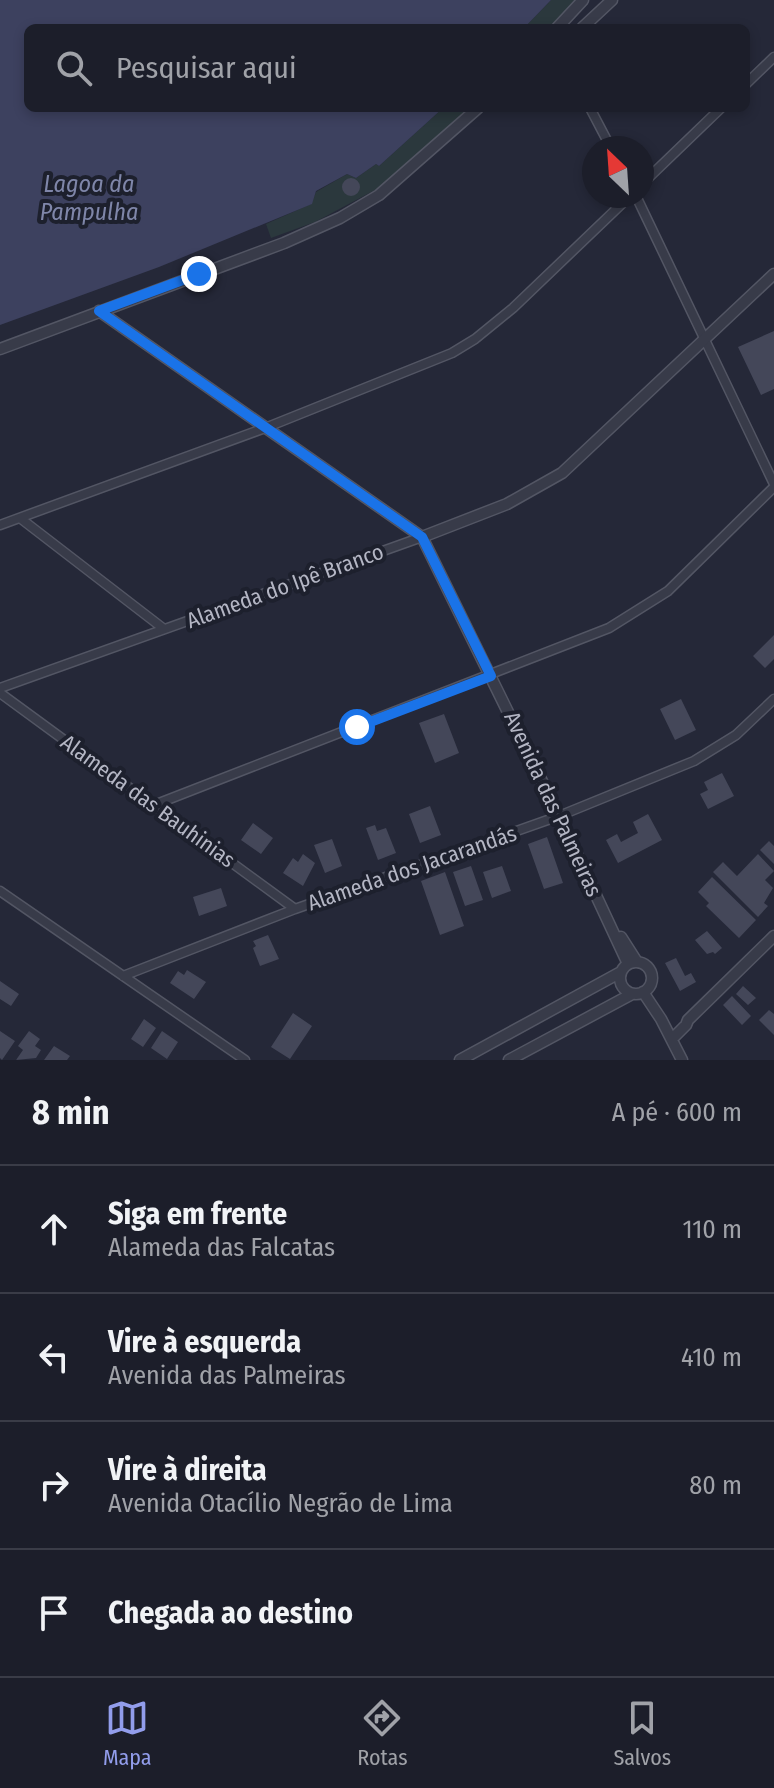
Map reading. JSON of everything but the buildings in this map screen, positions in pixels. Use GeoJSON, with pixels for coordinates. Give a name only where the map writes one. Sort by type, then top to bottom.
{"type":"FeatureCollection","features":[{"type":"Feature","properties":{"kind":"street"},"geometry":{"type":"LineString","coordinates":[[563,24],[583,0]]}},
{"type":"Feature","properties":{"kind":"street"},"geometry":{"type":"LineString","coordinates":[[586,24],[612,0]]}},
{"type":"Feature","properties":{"kind":"street"},"geometry":{"type":"LineString","coordinates":[[750,80],[774,57]]}},
{"type":"Feature","properties":{"kind":"street"},"geometry":{"type":"LineString","coordinates":[[0,347],[284,243],[361,207],[476,112]]}},
{"type":"Feature","properties":{"kind":"street"},"geometry":{"type":"LineString","coordinates":[[592,112],[605,136]]}},
{"type":"Feature","properties":{"kind":"street"},"geometry":{"type":"LineString","coordinates":[[654,172],[717,112]]}},
{"type":"Feature","properties":{"kind":"street"},"geometry":{"type":"LineString","coordinates":[[0,525],[423,367],[464,346],[513,308],[620,208]]}},
{"type":"Feature","properties":{"kind":"street"},"geometry":{"type":"LineString","coordinates":[[154,805],[609,628],[668,591],[774,486],[639,208]]}},
{"type":"Feature","properties":{"kind":"street","name":"Alameda do Ipê Branco"},"geometry":{"type":"LineString","coordinates":[[0,691],[422,537],[507,504],[549,482],[774,274]]}},
{"type":"Feature","properties":{"kind":"street","name":"Avenida das Palmeiras"},"geometry":{"type":"LineString","coordinates":[[99,311],[422,537],[629,966]]}},
{"type":"Feature","properties":{"kind":"street"},"geometry":{"type":"LineString","coordinates":[[20,518],[164,629]]}},
{"type":"Feature","properties":{"kind":"street","name":"Alameda das Bauhinias"},"geometry":{"type":"LineString","coordinates":[[0,691],[295,909]]}},
{"type":"Feature","properties":{"kind":"street","name":"Alameda dos Jacarandás"},"geometry":{"type":"LineString","coordinates":[[123,976],[295,909],[559,816],[694,761],[736,735],[774,699]]}},
{"type":"Feature","properties":{"kind":"street"},"geometry":{"type":"LineString","coordinates":[[0,891],[245,1060]]}},
{"type":"Feature","properties":{"kind":"street"},"geometry":{"type":"LineString","coordinates":[[670,1036],[686,1025],[774,936]]}},
{"type":"Feature","properties":{"kind":"street"},"geometry":{"type":"LineString","coordinates":[[629,966],[620,983],[637,993],[661,1019]]}},
{"type":"Feature","properties":{"kind":"street"},"geometry":{"type":"LineString","coordinates":[[460,1060],[629,966],[650,971],[661,1019],[682,1060]]}},
{"type":"Feature","properties":{"kind":"street"},"geometry":{"type":"LineString","coordinates":[[509,1060],[637,993],[651,982]]}},
{"type":"Feature","properties":{"kind":"shaded area"},"geometry":{"type":"Polygon","coordinates":[[[551,0],[583,0],[560,24],[528,24],[551,0]]]}},
{"type":"Feature","properties":{"kind":"shaded area"},"geometry":{"type":"Polygon","coordinates":[[[439,112],[468,112],[388,183],[315,222],[271,238],[266,224],[311,204],[316,192],[347,174],[356,178],[376,164],[379,166],[439,112]]]}},
{"type":"Feature","properties":{"kind":"water","name":"Lagoa da Pampulha"},"geometry":{"type":"Polygon","coordinates":[[[0,0],[551,0],[528,24],[24,24],[24,112],[439,112],[379,166],[376,164],[356,178],[347,174],[316,191],[312,204],[159,267],[0,325],[0,0]]]}},
{"type":"Feature","properties":{"kind":"route"},"geometry":{"type":"LineString","coordinates":[[199,274],[99,311],[422,537],[491,676],[357,727]]}}]}
